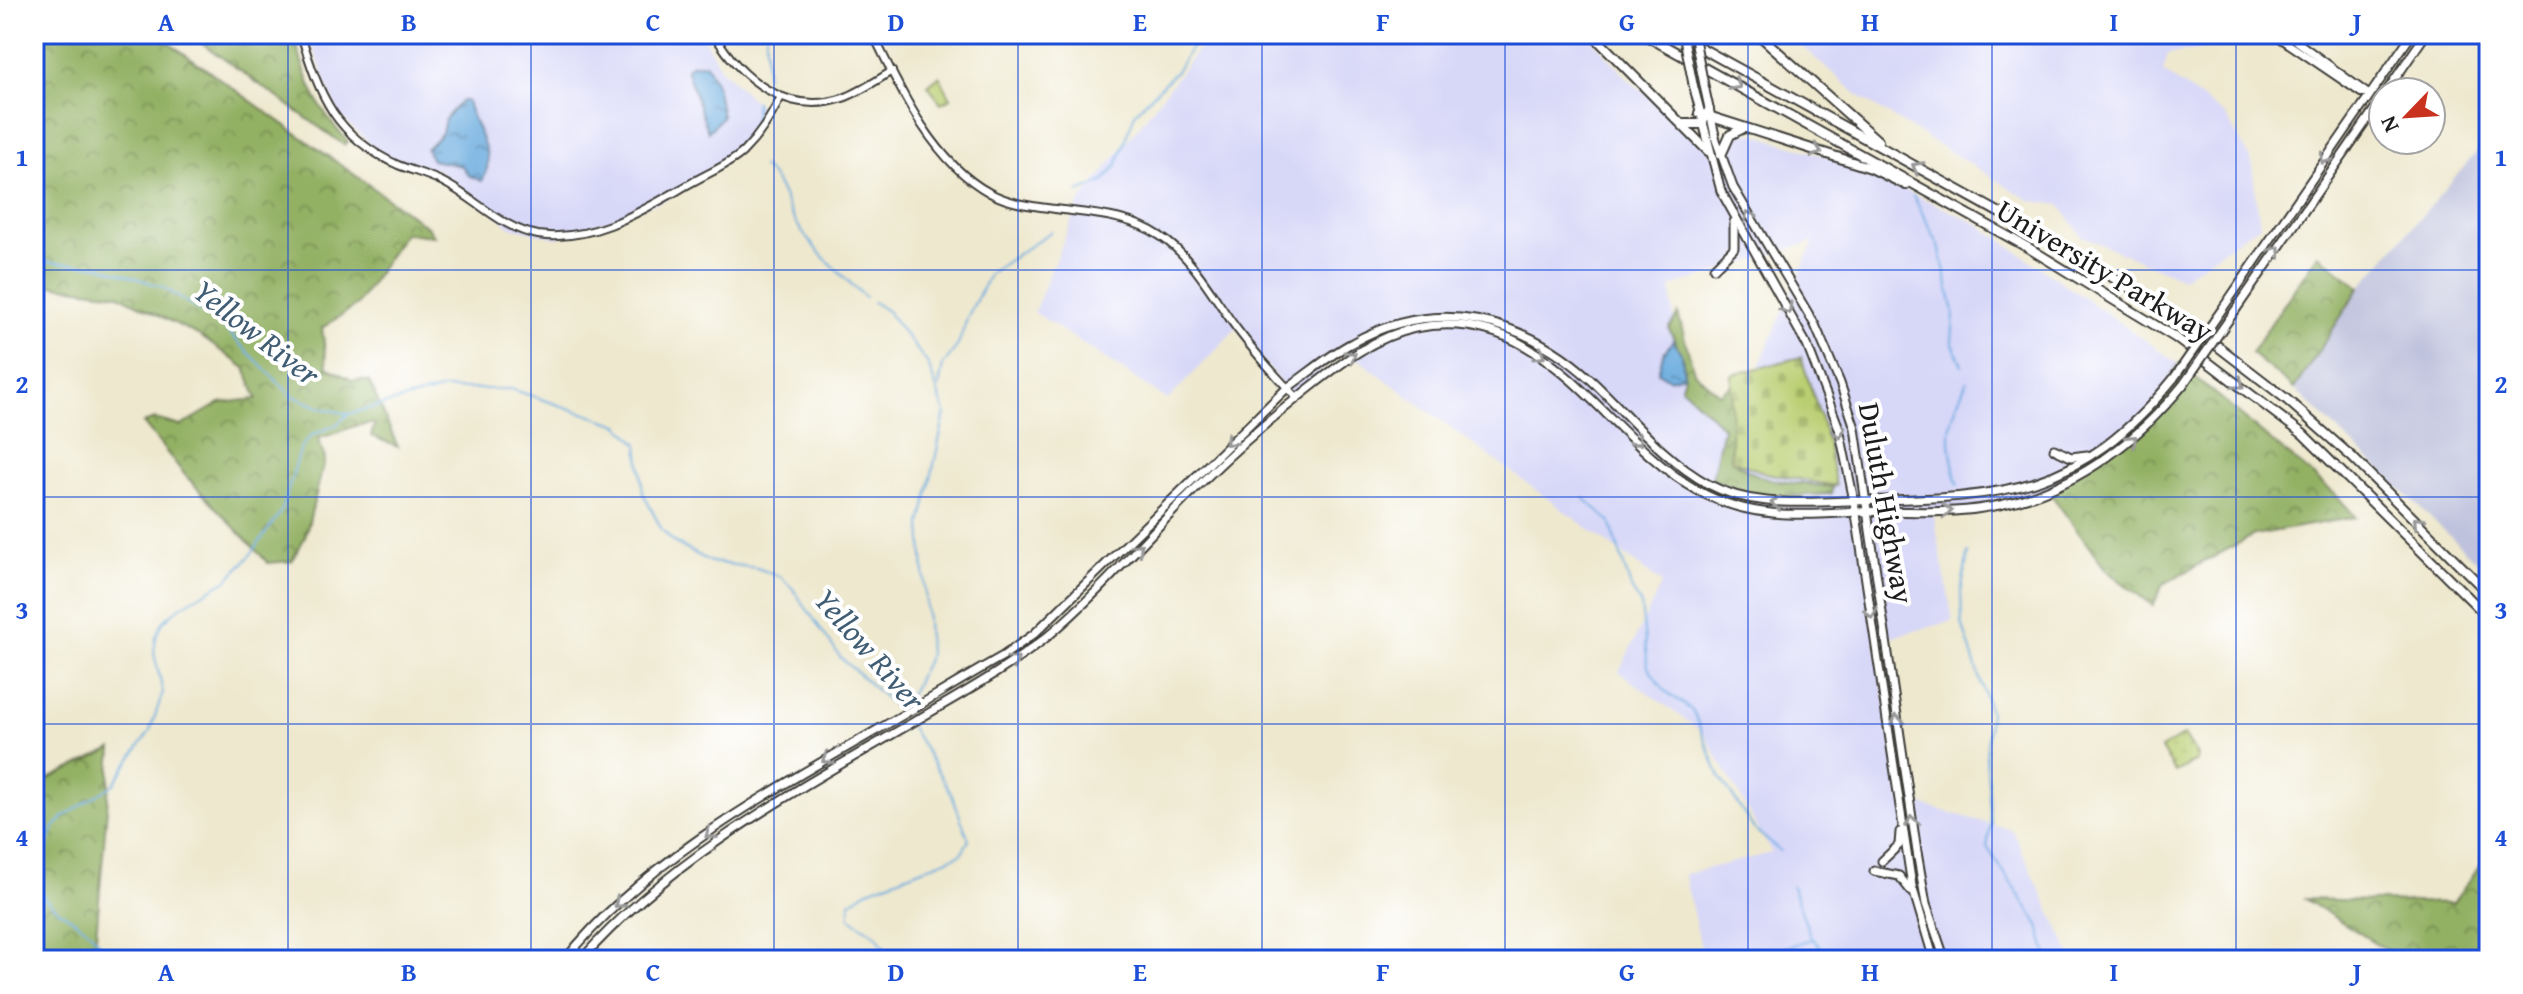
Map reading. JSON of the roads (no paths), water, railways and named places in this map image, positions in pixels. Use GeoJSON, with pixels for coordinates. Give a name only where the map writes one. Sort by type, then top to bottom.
{"type":"FeatureCollection","features":[{"type":"Feature","properties":{"kind":"highway"},"geometry":{"type":"LineString","coordinates":[[1592,34],[1685,124],[1708,151]]}},
{"type":"Feature","properties":{"kind":"highway","name":"University Parkway"},"geometry":{"type":"LineString","coordinates":[[1643,34],[2132,308],[2257,398],[2352,480],[2489,618]]}},
{"type":"Feature","properties":{"kind":"highway","name":"University Parkway"},"geometry":{"type":"LineString","coordinates":[[1676,34],[2116,278],[2219,347],[2352,457],[2489,592]]}},
{"type":"Feature","properties":{"kind":"highway"},"geometry":{"type":"LineString","coordinates":[[1758,34],[1890,152]]}},
{"type":"Feature","properties":{"kind":"highway"},"geometry":{"type":"LineString","coordinates":[[1685,124],[1706,117],[1871,168],[1932,195]]}},
{"type":"Feature","properties":{"kind":"highway"},"geometry":{"type":"LineString","coordinates":[[1721,155],[1730,135],[1743,128]]}},
{"type":"Feature","properties":{"kind":"main road","name":"Duluth Highway"},"geometry":{"type":"LineString","coordinates":[[1683,34],[1693,84],[1733,187],[1828,352],[1855,428],[1917,852],[1926,904],[1945,960]]}},
{"type":"Feature","properties":{"kind":"main road","name":"Duluth Highway"},"geometry":{"type":"LineString","coordinates":[[1694,34],[1705,90],[1708,151],[1734,220],[1794,319],[1817,367],[1839,428],[1856,512],[1914,897],[1934,960]]}},
{"type":"Feature","properties":{"kind":"main road"},"geometry":{"type":"LineString","coordinates":[[565,960],[600,920],[662,868],[739,813],[1003,656],[1044,625],[1287,388],[1351,343],[1375,331],[1445,315],[1474,317],[1518,331],[1559,354],[1693,475],[1739,497],[1786,504],[2002,493],[2057,474],[2097,452],[2141,416],[2174,378],[2412,34]]}},
{"type":"Feature","properties":{"kind":"main road"},"geometry":{"type":"LineString","coordinates":[[2397,76],[2426,34]]}},
{"type":"Feature","properties":{"kind":"main road"},"geometry":{"type":"LineString","coordinates":[[581,960],[639,902],[687,865],[791,795],[1020,658],[1084,604],[1206,478],[1297,398],[1355,353],[1396,334],[1440,326],[1476,329],[1515,340],[1546,358],[1683,481],[1727,504],[1795,516],[1988,507],[2059,486],[2096,467],[2130,443],[2183,385],[2367,119]]}},
{"type":"Feature","properties":{"kind":"main road"},"geometry":{"type":"LineString","coordinates":[[1714,268],[1734,248],[1734,220]]}},
{"type":"Feature","properties":{"kind":"main road"},"geometry":{"type":"LineString","coordinates":[[2054,449],[2071,457],[2097,452]]}},
{"type":"Feature","properties":{"kind":"main road"},"geometry":{"type":"LineString","coordinates":[[1882,861],[1899,845],[1902,818]]}},
{"type":"Feature","properties":{"kind":"main road"},"geometry":{"type":"LineString","coordinates":[[1874,871],[1899,876],[1914,897]]}},
{"type":"Feature","properties":{"kind":"street"},"geometry":{"type":"LineString","coordinates":[[301,34],[320,94],[352,135],[398,165],[456,189],[512,226],[539,235],[564,235],[602,228],[659,202],[740,155],[763,131],[781,97]]}},
{"type":"Feature","properties":{"kind":"street"},"geometry":{"type":"LineString","coordinates":[[714,34],[732,63],[752,82],[781,97],[814,101],[842,98],[892,71]]}},
{"type":"Feature","properties":{"kind":"street"},"geometry":{"type":"LineString","coordinates":[[873,34],[892,71],[947,159],[990,193],[1021,205],[1124,220],[1158,234],[1175,247],[1239,332],[1297,398]]}},
{"type":"Feature","properties":{"kind":"street"},"geometry":{"type":"LineString","coordinates":[[2274,34],[2347,85],[2367,93],[2287,34]]}},
{"type":"Feature","properties":{"kind":"water"},"geometry":{"type":"Polygon","coordinates":[[[693,64],[706,64],[716,84],[722,117],[708,132],[686,69],[693,64]]]}},
{"type":"Feature","properties":{"kind":"water"},"geometry":{"type":"Polygon","coordinates":[[[461,101],[467,101],[486,151],[488,161],[482,181],[468,175],[462,166],[432,160],[426,149],[442,133],[445,119],[461,101]]]}},
{"type":"Feature","properties":{"kind":"water"},"geometry":{"type":"Polygon","coordinates":[[[1673,340],[1682,355],[1684,375],[1669,379],[1658,372],[1663,354],[1673,340]]]}},
{"type":"Feature","properties":{"kind":"waterway"},"geometry":{"type":"LineString","coordinates":[[766,34],[766,76]]}},
{"type":"Feature","properties":{"kind":"waterway"},"geometry":{"type":"LineString","coordinates":[[1079,192],[1103,182],[1117,165],[1135,113],[1176,71],[1200,34]]}},
{"type":"Feature","properties":{"kind":"waterway"},"geometry":{"type":"LineString","coordinates":[[753,128],[756,101]]}},
{"type":"Feature","properties":{"kind":"waterway"},"geometry":{"type":"LineString","coordinates":[[762,167],[778,186],[792,216],[811,244],[865,297]]}},
{"type":"Feature","properties":{"kind":"waterway"},"geometry":{"type":"LineString","coordinates":[[1913,195],[1939,246],[1954,312],[1952,342],[1962,365]]}},
{"type":"Feature","properties":{"kind":"waterway"},"geometry":{"type":"LineString","coordinates":[[939,386],[943,365],[958,345],[968,316],[990,273],[1052,231]]}},
{"type":"Feature","properties":{"kind":"waterway","name":"Yellow River"},"geometry":{"type":"LineString","coordinates":[[34,261],[100,266],[163,287],[220,324],[291,395],[321,408],[348,414],[444,389],[511,389],[619,425],[638,444],[643,493],[662,530],[675,543],[711,562],[757,568],[781,577],[793,589],[840,657],[901,712]]}},
{"type":"Feature","properties":{"kind":"waterway"},"geometry":{"type":"LineString","coordinates":[[873,302],[887,311],[928,364],[945,413],[921,525],[929,655],[910,696],[900,709]]}},
{"type":"Feature","properties":{"kind":"waterway"},"geometry":{"type":"LineString","coordinates":[[1958,485],[1951,455],[1950,432],[1967,381]]}},
{"type":"Feature","properties":{"kind":"waterway"},"geometry":{"type":"LineString","coordinates":[[34,877],[39,872],[54,827],[66,815],[113,785],[150,731],[163,692],[154,653],[156,637],[163,622],[181,606],[227,580],[249,557],[282,510],[301,447],[312,435],[336,425],[348,414]]}},
{"type":"Feature","properties":{"kind":"waterway"},"geometry":{"type":"LineString","coordinates":[[1584,498],[1610,522],[1631,588],[1641,605],[1648,667],[1664,690],[1693,711],[1720,777],[1754,829],[1780,851]]}},
{"type":"Feature","properties":{"kind":"waterway"},"geometry":{"type":"LineString","coordinates":[[1968,553],[1961,592],[1962,623],[1990,712],[1986,757],[1991,823],[1987,847],[2039,925],[2048,960]]}},
{"type":"Feature","properties":{"kind":"waterway","name":"Yellow River"},"geometry":{"type":"LineString","coordinates":[[892,960],[877,936],[850,918],[850,902],[866,891],[961,854],[969,840],[951,793],[911,727]]}},
{"type":"Feature","properties":{"kind":"waterway"},"geometry":{"type":"LineString","coordinates":[[39,873],[39,887],[45,899],[91,933],[100,945],[105,960]]}},
{"type":"Feature","properties":{"kind":"waterway"},"geometry":{"type":"LineString","coordinates":[[1792,886],[1811,938]]}},
{"type":"Feature","properties":{"kind":"waterway","name":"Yellow River"},"geometry":{"type":"LineString","coordinates":[[1724,960],[1759,956],[1812,939]]}},
{"type":"Feature","properties":{"kind":"waterway","name":"Yellow River"},"geometry":{"type":"LineString","coordinates":[[1813,939],[1831,960]]}},
{"type":"Feature","properties":{"kind":"waterway","name":"Yellow River"},"geometry":{"type":"LineString","coordinates":[[2439,960],[2447,960]]}},
{"type":"Feature","properties":{"kind":"railway"},"geometry":{"type":"LineString","coordinates":[[2485,34],[2489,41]]}}]}
